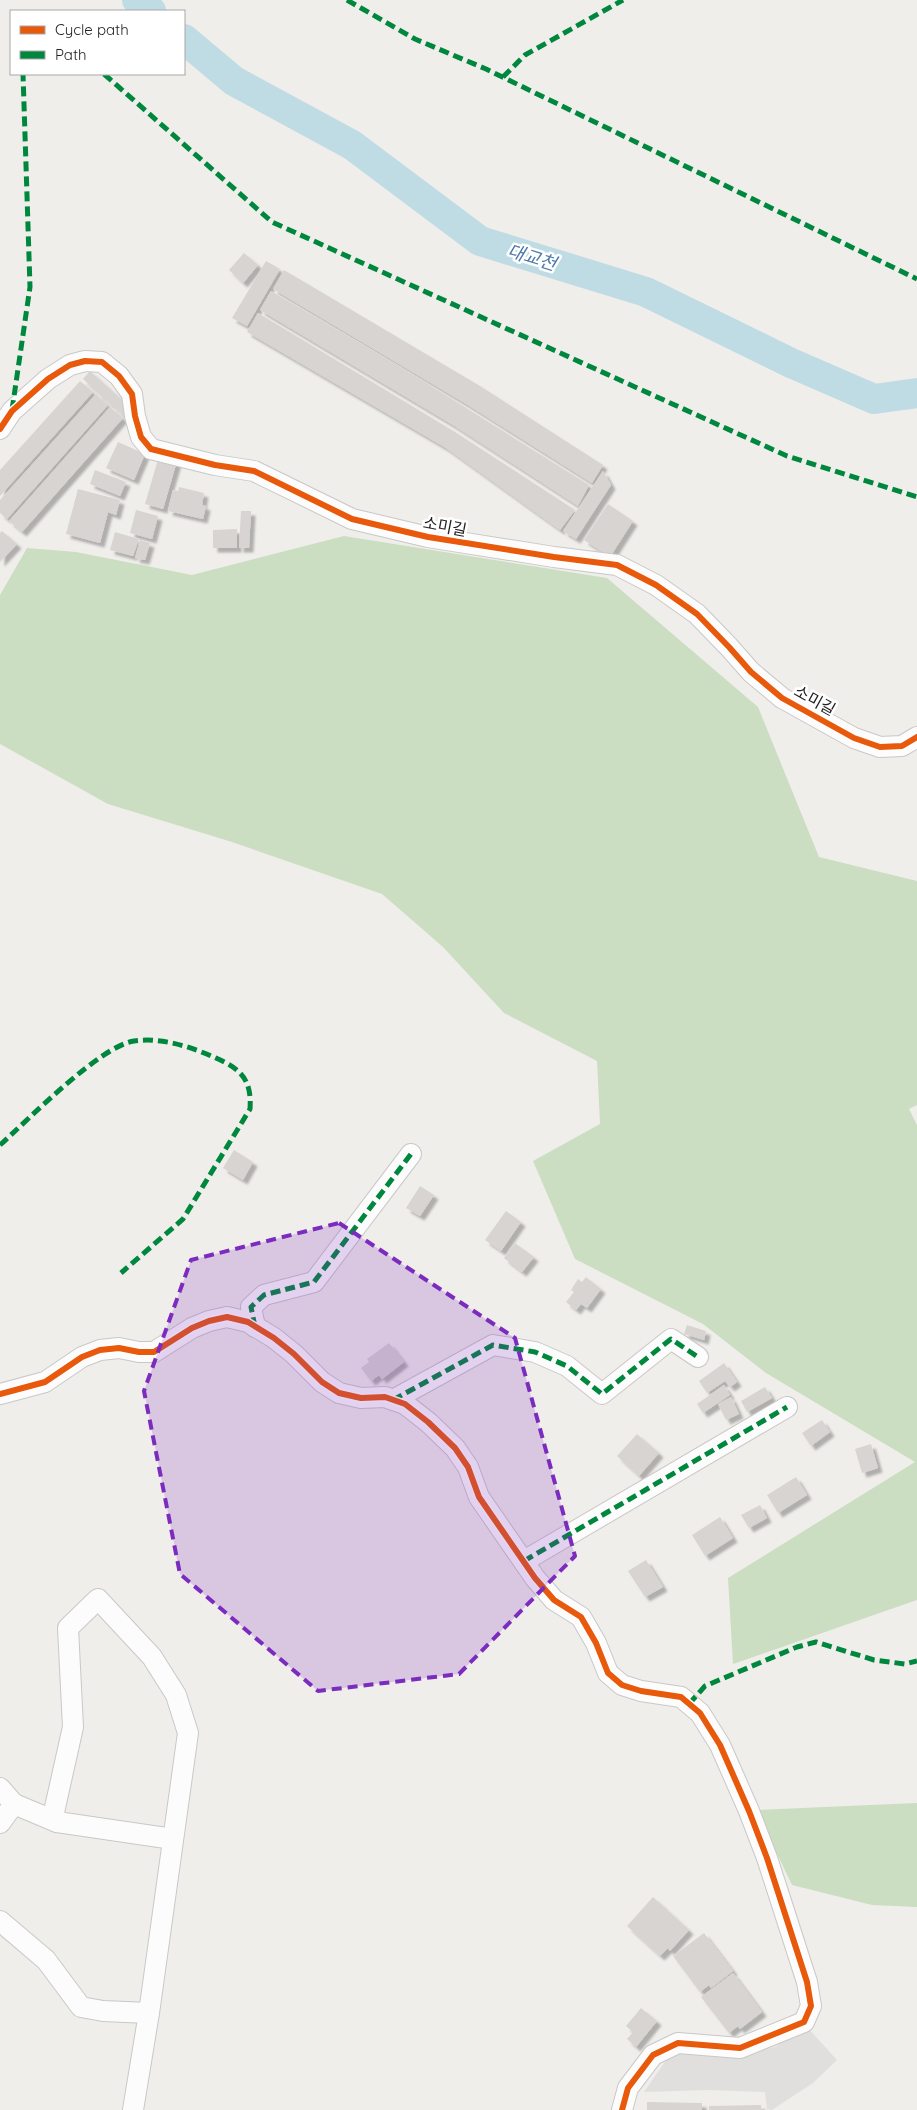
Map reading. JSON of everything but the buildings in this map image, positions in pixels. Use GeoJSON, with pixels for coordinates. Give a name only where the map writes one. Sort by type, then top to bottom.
{"type":"FeatureCollection","features":[{"type":"Feature","properties":{"kind":"street","name":"소미길"},"geometry":{"type":"LineString","coordinates":[[0,429],[12,411],[48,379],[70,365],[85,361],[102,362],[120,376],[132,394],[135,416],[141,437],[151,449],[215,465],[254,472],[352,519],[428,537],[545,556],[617,565],[656,586],[697,614],[730,647],[751,672],[782,698],[854,738],[880,747],[902,746],[917,737]]}},
{"type":"Feature","properties":{"kind":"street"},"geometry":{"type":"LineString","coordinates":[[255,1327],[251,1307],[264,1294],[314,1282],[410,1154]]}},
{"type":"Feature","properties":{"kind":"street"},"geometry":{"type":"LineString","coordinates":[[0,1394],[45,1382],[82,1356],[100,1350],[120,1348],[139,1352],[154,1352],[192,1328],[209,1321],[228,1317],[248,1322],[294,1354],[322,1382],[339,1393],[361,1398],[385,1397],[405,1404],[428,1422],[455,1448],[468,1467],[479,1497],[535,1578],[554,1600],[581,1617],[596,1643],[608,1673],[622,1685],[641,1691],[681,1697],[700,1713],[720,1746],[749,1811],[767,1858],[807,1982],[811,2006],[804,2022],[740,2048],[678,2043],[653,2055],[628,2088],[622,2110]]}},
{"type":"Feature","properties":{"kind":"street"},"geometry":{"type":"LineString","coordinates":[[393,1400],[493,1345],[535,1352],[567,1366],[602,1394],[671,1339],[698,1357]]}},
{"type":"Feature","properties":{"kind":"street"},"geometry":{"type":"LineString","coordinates":[[524,1561],[787,1407]]}},
{"type":"Feature","properties":{"kind":"street"},"geometry":{"type":"LineString","coordinates":[[57,1822],[54,1812],[73,1727],[68,1628],[98,1599],[152,1657],[176,1695],[188,1733],[149,2013],[133,2110]]}},
{"type":"Feature","properties":{"kind":"street"},"geometry":{"type":"LineString","coordinates":[[0,1788],[14,1804],[57,1822],[173,1839]]}},
{"type":"Feature","properties":{"kind":"street"},"geometry":{"type":"LineString","coordinates":[[0,1823],[14,1804]]}},
{"type":"Feature","properties":{"kind":"street"},"geometry":{"type":"LineString","coordinates":[[0,1921],[46,1960],[81,2008],[149,2013]]}},
{"type":"Feature","properties":{"kind":"highlighted area"},"geometry":{"type":"Polygon","coordinates":[[[339,1223],[515,1338],[575,1556],[459,1674],[318,1691],[180,1574],[144,1391],[191,1260],[339,1223]]]}},
{"type":"Feature","properties":{"kind":"green space"},"geometry":{"type":"Polygon","coordinates":[[[344,536],[607,578],[758,707],[819,857],[917,881],[917,1105],[909,1109],[917,1125],[917,1600],[733,1664],[728,1578],[915,1462],[766,1373],[703,1324],[575,1259],[533,1161],[600,1124],[597,1061],[504,1013],[443,947],[382,894],[232,842],[108,804],[0,744],[0,595],[27,548],[76,552],[192,575],[344,536]]]}},
{"type":"Feature","properties":{"kind":"green space"},"geometry":{"type":"Polygon","coordinates":[[[917,1803],[917,1907],[872,1905],[792,1885],[756,1810],[917,1803]]]}},
{"type":"Feature","properties":{"kind":"shaded area"},"geometry":{"type":"Polygon","coordinates":[[[806,2026],[837,2060],[813,2083],[772,2110],[767,2109],[765,2092],[709,2090],[644,2092],[673,2050],[738,2056],[775,2047],[806,2026]]]}},
{"type":"Feature","properties":{"kind":"waterway","name":"대교천"},"geometry":{"type":"LineString","coordinates":[[137,0],[150,10]]}},
{"type":"Feature","properties":{"kind":"waterway","name":"대교천"},"geometry":{"type":"LineString","coordinates":[[185,40],[234,81],[352,145],[480,241],[646,292],[791,363],[874,399],[917,393]]}},
{"type":"Feature","properties":{"kind":"marked path"},"geometry":{"type":"LineString","coordinates":[[347,0],[415,39],[486,69],[917,279]]}},
{"type":"Feature","properties":{"kind":"marked path"},"geometry":{"type":"LineString","coordinates":[[503,77],[525,55],[623,0]]}},
{"type":"Feature","properties":{"kind":"marked path"},"geometry":{"type":"LineString","coordinates":[[12,410],[30,287],[23,75]]}},
{"type":"Feature","properties":{"kind":"marked path"},"geometry":{"type":"LineString","coordinates":[[105,75],[272,222],[787,456],[917,497]]}},
{"type":"Feature","properties":{"kind":"marked path"},"geometry":{"type":"LineString","coordinates":[[0,1145],[84,1069],[120,1046],[134,1041],[155,1040],[197,1050],[225,1062],[238,1071],[247,1083],[250,1109],[183,1219],[121,1273]]}},
{"type":"Feature","properties":{"kind":"marked path"},"geometry":{"type":"LineString","coordinates":[[255,1327],[251,1307],[264,1295],[314,1282],[411,1154]]}},
{"type":"Feature","properties":{"kind":"marked path"},"geometry":{"type":"LineString","coordinates":[[393,1400],[493,1345],[535,1352],[567,1366],[602,1394],[671,1339],[698,1357]]}},
{"type":"Feature","properties":{"kind":"marked path"},"geometry":{"type":"LineString","coordinates":[[524,1561],[787,1407]]}},
{"type":"Feature","properties":{"kind":"marked path"},"geometry":{"type":"LineString","coordinates":[[689,1704],[705,1686],[797,1647],[816,1642],[874,1660],[905,1664],[917,1661]]}},
{"type":"Feature","properties":{"kind":"cycle path"},"geometry":{"type":"LineString","coordinates":[[0,429],[12,411],[48,379],[70,365],[85,361],[102,362],[119,376],[132,394],[135,416],[141,437],[151,449],[215,465],[254,471],[352,519],[428,537],[617,565],[656,585],[697,614],[751,672],[782,698],[854,738],[880,747],[902,746],[917,737]]}},
{"type":"Feature","properties":{"kind":"cycle path"},"geometry":{"type":"LineString","coordinates":[[0,1394],[45,1382],[82,1357],[100,1350],[119,1348],[139,1352],[154,1352],[192,1328],[209,1321],[227,1317],[248,1322],[274,1338],[294,1354],[322,1382],[339,1393],[361,1398],[385,1397],[405,1404],[428,1422],[455,1448],[468,1467],[479,1497],[535,1578],[554,1600],[581,1617],[596,1643],[608,1673],[622,1685],[641,1691],[681,1697],[700,1713],[720,1745],[767,1858],[807,1982],[811,2006],[804,2022],[740,2048],[678,2043],[653,2055],[628,2088],[622,2110]]}}]}
